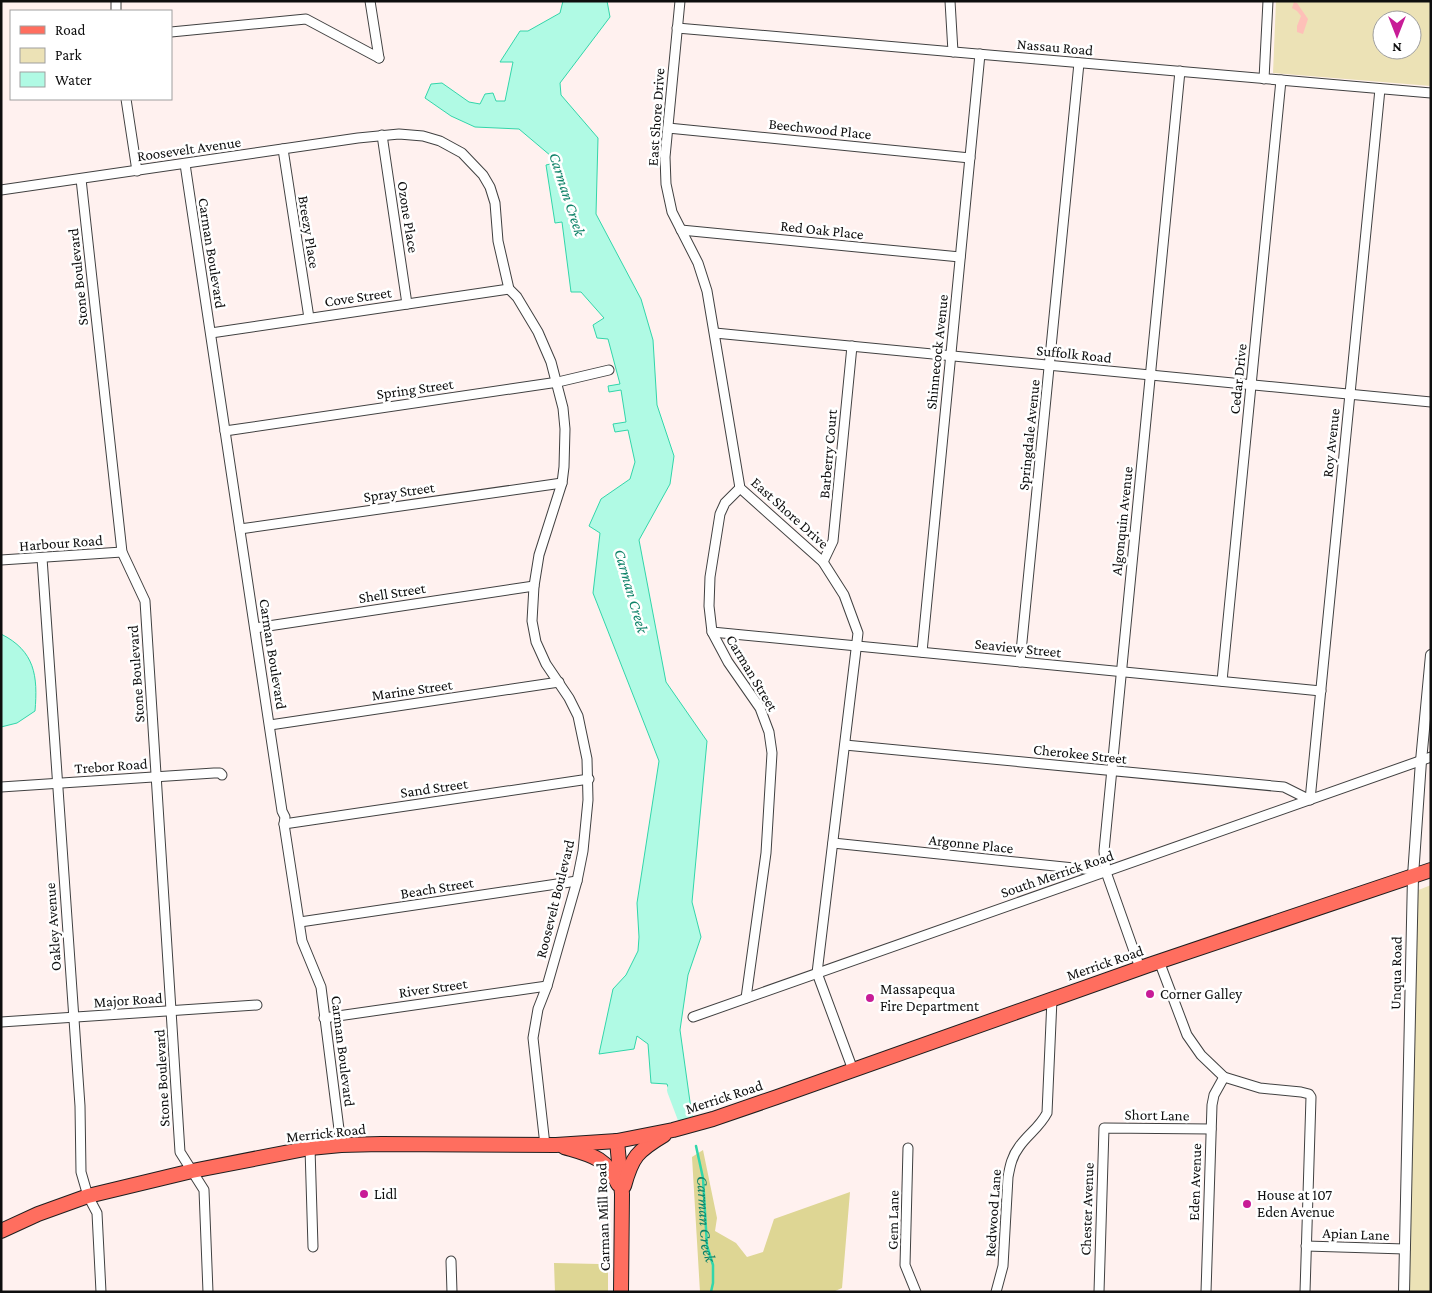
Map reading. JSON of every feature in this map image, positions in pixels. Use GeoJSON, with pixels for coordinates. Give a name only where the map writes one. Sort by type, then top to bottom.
{"type":"FeatureCollection","features":[{"type":"Feature","properties":{"kind":"main road","name":"Merrick Road"},"geometry":{"type":"LineString","coordinates":[[1,1231],[38,1214],[88,1196],[192,1171],[310,1148],[382,1144],[550,1145],[617,1141],[673,1130],[713,1119],[1159,961],[1431,870]]}},
{"type":"Feature","properties":{"kind":"main road"},"geometry":{"type":"LineString","coordinates":[[622,1194],[630,1166],[637,1153],[673,1130]]}},
{"type":"Feature","properties":{"kind":"main road","name":"Carman Mill Road"},"geometry":{"type":"LineString","coordinates":[[617,1141],[622,1194],[621,1292]]}},
{"type":"Feature","properties":{"kind":"main road"},"geometry":{"type":"LineString","coordinates":[[550,1145],[590,1155],[605,1164],[613,1173],[622,1194]]}},
{"type":"Feature","properties":{"kind":"street"},"geometry":{"type":"LineString","coordinates":[[172,32],[306,19],[379,58],[370,1]]}},
{"type":"Feature","properties":{"kind":"street","name":"East Shore Drive"},"geometry":{"type":"LineString","coordinates":[[680,1],[665,157],[666,184],[672,212],[701,272],[715,333],[740,488],[823,562],[844,595],[858,633],[817,973],[853,1070]]}},
{"type":"Feature","properties":{"kind":"street"},"geometry":{"type":"LineString","coordinates":[[950,1],[953,52]]}},
{"type":"Feature","properties":{"kind":"street"},"geometry":{"type":"LineString","coordinates":[[1264,78],[1268,1]]}},
{"type":"Feature","properties":{"kind":"street","name":"Nassau Road"},"geometry":{"type":"LineString","coordinates":[[677,28],[1431,93]]}},
{"type":"Feature","properties":{"kind":"street","name":"Shinnecock Avenue"},"geometry":{"type":"LineString","coordinates":[[922,652],[980,54]]}},
{"type":"Feature","properties":{"kind":"street","name":"Springdale Avenue"},"geometry":{"type":"LineString","coordinates":[[1020,662],[1079,63]]}},
{"type":"Feature","properties":{"kind":"street","name":"Algonquin Avenue"},"geometry":{"type":"LineString","coordinates":[[1140,968],[1106,872],[1104,851],[1180,71]]}},
{"type":"Feature","properties":{"kind":"street","name":"Cedar Drive"},"geometry":{"type":"LineString","coordinates":[[1222,681],[1281,80]]}},
{"type":"Feature","properties":{"kind":"street","name":"Roy Avenue"},"geometry":{"type":"LineString","coordinates":[[1310,800],[1380,88]]}},
{"type":"Feature","properties":{"kind":"street"},"geometry":{"type":"LineString","coordinates":[[126,100],[137,171]]}},
{"type":"Feature","properties":{"kind":"street","name":"Beechwood Place"},"geometry":{"type":"LineString","coordinates":[[668,128],[970,158]]}},
{"type":"Feature","properties":{"kind":"street","name":"Roosevelt Boulevard"},"geometry":{"type":"LineString","coordinates":[[382,135],[410,134],[440,141],[462,153],[483,175],[490,187],[495,203],[498,241],[509,288],[517,297],[538,332],[558,382],[565,428],[564,467],[562,483],[544,537],[534,586],[532,621],[536,642],[546,664],[559,682],[578,716],[585,744],[589,779],[587,823],[577,881],[547,986],[538,1009],[533,1038],[550,1145]]}},
{"type":"Feature","properties":{"kind":"street","name":"Roosevelt Avenue"},"geometry":{"type":"LineString","coordinates":[[1,190],[382,135]]}},
{"type":"Feature","properties":{"kind":"street","name":"Ozone Place"},"geometry":{"type":"LineString","coordinates":[[382,135],[407,304]]}},
{"type":"Feature","properties":{"kind":"street","name":"Breezy Place"},"geometry":{"type":"LineString","coordinates":[[283,149],[309,318]]}},
{"type":"Feature","properties":{"kind":"street","name":"Carman Boulevard"},"geometry":{"type":"LineString","coordinates":[[185,164],[282,811],[285,817],[284,824],[302,941],[321,987],[341,1145]]}},
{"type":"Feature","properties":{"kind":"street","name":"Stone Boulevard"},"geometry":{"type":"LineString","coordinates":[[80,179],[122,552],[145,601],[180,1152],[204,1190],[208,1292]]}},
{"type":"Feature","properties":{"kind":"street","name":"Red Oak Place"},"geometry":{"type":"LineString","coordinates":[[681,230],[960,257]]}},
{"type":"Feature","properties":{"kind":"street","name":"Cove Street"},"geometry":{"type":"LineString","coordinates":[[211,333],[509,288]]}},
{"type":"Feature","properties":{"kind":"street","name":"Suffolk Road"},"geometry":{"type":"LineString","coordinates":[[715,333],[1431,402]]}},
{"type":"Feature","properties":{"kind":"street","name":"Barberry Court"},"geometry":{"type":"LineString","coordinates":[[823,562],[833,541],[852,346]]}},
{"type":"Feature","properties":{"kind":"street","name":"Spring Street"},"geometry":{"type":"LineString","coordinates":[[225,431],[558,382],[609,370]]}},
{"type":"Feature","properties":{"kind":"street","name":"Spray Street"},"geometry":{"type":"LineString","coordinates":[[240,529],[562,483]]}},
{"type":"Feature","properties":{"kind":"street","name":"Carman Street"},"geometry":{"type":"LineString","coordinates":[[740,488],[725,504],[720,514],[710,577],[709,606],[712,632],[728,662],[760,708],[769,732],[772,753],[766,853],[746,998]]}},
{"type":"Feature","properties":{"kind":"street","name":"Harbour Road"},"geometry":{"type":"LineString","coordinates":[[1,560],[122,552]]}},
{"type":"Feature","properties":{"kind":"street","name":"Oakley Avenue"},"geometry":{"type":"LineString","coordinates":[[42,558],[80,1106],[81,1172],[88,1196],[97,1213],[101,1292]]}},
{"type":"Feature","properties":{"kind":"street","name":"Shell Street"},"geometry":{"type":"LineString","coordinates":[[255,628],[534,586]]}},
{"type":"Feature","properties":{"kind":"street","name":"Seaview Street"},"geometry":{"type":"LineString","coordinates":[[712,632],[1321,691]]}},
{"type":"Feature","properties":{"kind":"street","name":"Unqua Road"},"geometry":{"type":"LineString","coordinates":[[1404,1292],[1413,876],[1426,759],[1431,655]]}},
{"type":"Feature","properties":{"kind":"street","name":"Marine Street"},"geometry":{"type":"LineString","coordinates":[[270,726],[559,682]]}},
{"type":"Feature","properties":{"kind":"street","name":"Cherokee Street"},"geometry":{"type":"LineString","coordinates":[[845,745],[1284,787],[1310,800]]}},
{"type":"Feature","properties":{"kind":"street","name":"South Merrick Road"},"geometry":{"type":"LineString","coordinates":[[693,1017],[1426,759]]}},
{"type":"Feature","properties":{"kind":"street","name":"Trebor Road"},"geometry":{"type":"LineString","coordinates":[[1,787],[214,773],[222,775]]}},
{"type":"Feature","properties":{"kind":"street","name":"Sand Street"},"geometry":{"type":"LineString","coordinates":[[284,824],[589,779]]}},
{"type":"Feature","properties":{"kind":"street","name":"Argonne Place"},"geometry":{"type":"LineString","coordinates":[[833,843],[1106,872]]}},
{"type":"Feature","properties":{"kind":"street","name":"Beach Street"},"geometry":{"type":"LineString","coordinates":[[300,922],[577,881]]}},
{"type":"Feature","properties":{"kind":"street"},"geometry":{"type":"LineString","coordinates":[[1159,961],[1187,1035],[1202,1055],[1224,1077],[1260,1088],[1309,1094],[1312,1101],[1309,1124],[1305,1292]]}},
{"type":"Feature","properties":{"kind":"street","name":"River Street"},"geometry":{"type":"LineString","coordinates":[[324,1018],[547,986]]}},
{"type":"Feature","properties":{"kind":"street","name":"Redwood Lane"},"geometry":{"type":"LineString","coordinates":[[996,1292],[1004,1266],[1010,1162],[1019,1146],[1041,1125],[1047,1113],[1052,999]]}},
{"type":"Feature","properties":{"kind":"street","name":"Major Road"},"geometry":{"type":"LineString","coordinates":[[1,1022],[256,1004]]}},
{"type":"Feature","properties":{"kind":"street","name":"Eden Avenue"},"geometry":{"type":"LineString","coordinates":[[1206,1292],[1212,1105],[1214,1096],[1224,1077]]}},
{"type":"Feature","properties":{"kind":"street","name":"Short Lane"},"geometry":{"type":"LineString","coordinates":[[1104,1128],[1210,1129]]}},
{"type":"Feature","properties":{"kind":"street","name":"Chester Avenue"},"geometry":{"type":"LineString","coordinates":[[1099,1292],[1104,1128]]}},
{"type":"Feature","properties":{"kind":"street"},"geometry":{"type":"LineString","coordinates":[[310,1148],[313,1247]]}},
{"type":"Feature","properties":{"kind":"street","name":"Gem Lane"},"geometry":{"type":"LineString","coordinates":[[908,1148],[905,1265],[916,1292]]}},
{"type":"Feature","properties":{"kind":"street","name":"Apian Lane"},"geometry":{"type":"LineString","coordinates":[[1306,1246],[1405,1249]]}},
{"type":"Feature","properties":{"kind":"street"},"geometry":{"type":"LineString","coordinates":[[451,1262],[452,1292]]}},
{"type":"Feature","properties":{"kind":"green space"},"geometry":{"type":"Polygon","coordinates":[[[1276,1],[1431,1],[1431,86],[1273,73],[1276,1]]]}},
{"type":"Feature","properties":{"kind":"green space"},"geometry":{"type":"Polygon","coordinates":[[[1431,885],[1431,1292],[1407,1292],[1416,891],[1431,885]]]}},
{"type":"Feature","properties":{"kind":"shaded area"},"geometry":{"type":"Polygon","coordinates":[[[703,1150],[717,1218],[715,1231],[736,1243],[747,1257],[763,1252],[774,1219],[850,1192],[842,1288],[833,1292],[700,1292],[692,1157],[703,1150]]]}},
{"type":"Feature","properties":{"kind":"shaded area"},"geometry":{"type":"Polygon","coordinates":[[[608,1261],[608,1292],[555,1292],[554,1263],[599,1264],[608,1261]]]}},
{"type":"Feature","properties":{"kind":"sand"},"geometry":{"type":"Polygon","coordinates":[[[1294,2],[1297,3],[1308,19],[1303,34],[1297,32],[1301,16],[1292,8],[1294,2]]]}},
{"type":"Feature","properties":{"kind":"water"},"geometry":{"type":"Polygon","coordinates":[[[563,1],[607,1],[610,17],[560,83],[561,95],[598,138],[596,214],[641,299],[653,340],[657,405],[674,456],[670,484],[639,540],[666,682],[707,741],[692,902],[701,937],[688,975],[680,1030],[691,1109],[677,1112],[667,1084],[651,1083],[648,1044],[637,1036],[634,1049],[599,1054],[613,989],[626,975],[638,951],[637,903],[659,761],[593,593],[600,533],[589,526],[601,499],[630,479],[635,462],[628,430],[615,432],[613,424],[626,422],[621,390],[609,392],[608,386],[620,384],[608,339],[597,338],[593,325],[604,318],[581,292],[571,292],[562,222],[555,223],[546,165],[555,163],[551,156],[519,129],[475,127],[451,116],[425,98],[431,84],[442,83],[469,102],[480,104],[485,94],[493,93],[496,101],[505,101],[513,62],[500,62],[520,31],[528,31],[560,13],[563,1]]]}},
{"type":"Feature","properties":{"kind":"water"},"geometry":{"type":"Polygon","coordinates":[[[1,634],[21,648],[32,666],[35,676],[36,698],[35,711],[17,723],[1,727],[1,634]]]}},
{"type":"Feature","properties":{"kind":"waterway","name":"Carman Creek"},"geometry":{"type":"LineString","coordinates":[[675,1090],[686,1119]]}},
{"type":"Feature","properties":{"kind":"waterway","name":"Carman Creek"},"geometry":{"type":"LineString","coordinates":[[696,1146],[703,1178],[707,1246],[713,1265],[711,1292]]}},
{"type":"Feature","properties":{"kind":"place","name":"Corner Galley"},"geometry":{"type":"Point","coordinates":[1150,994]}},
{"type":"Feature","properties":{"kind":"place","name":"Massapequa Fire Department"},"geometry":{"type":"Point","coordinates":[870,998]}},
{"type":"Feature","properties":{"kind":"place","name":"Lidl"},"geometry":{"type":"Point","coordinates":[364,1194]}},
{"type":"Feature","properties":{"kind":"place","name":"House at 107 Eden Avenue"},"geometry":{"type":"Point","coordinates":[1247,1204]}}]}
